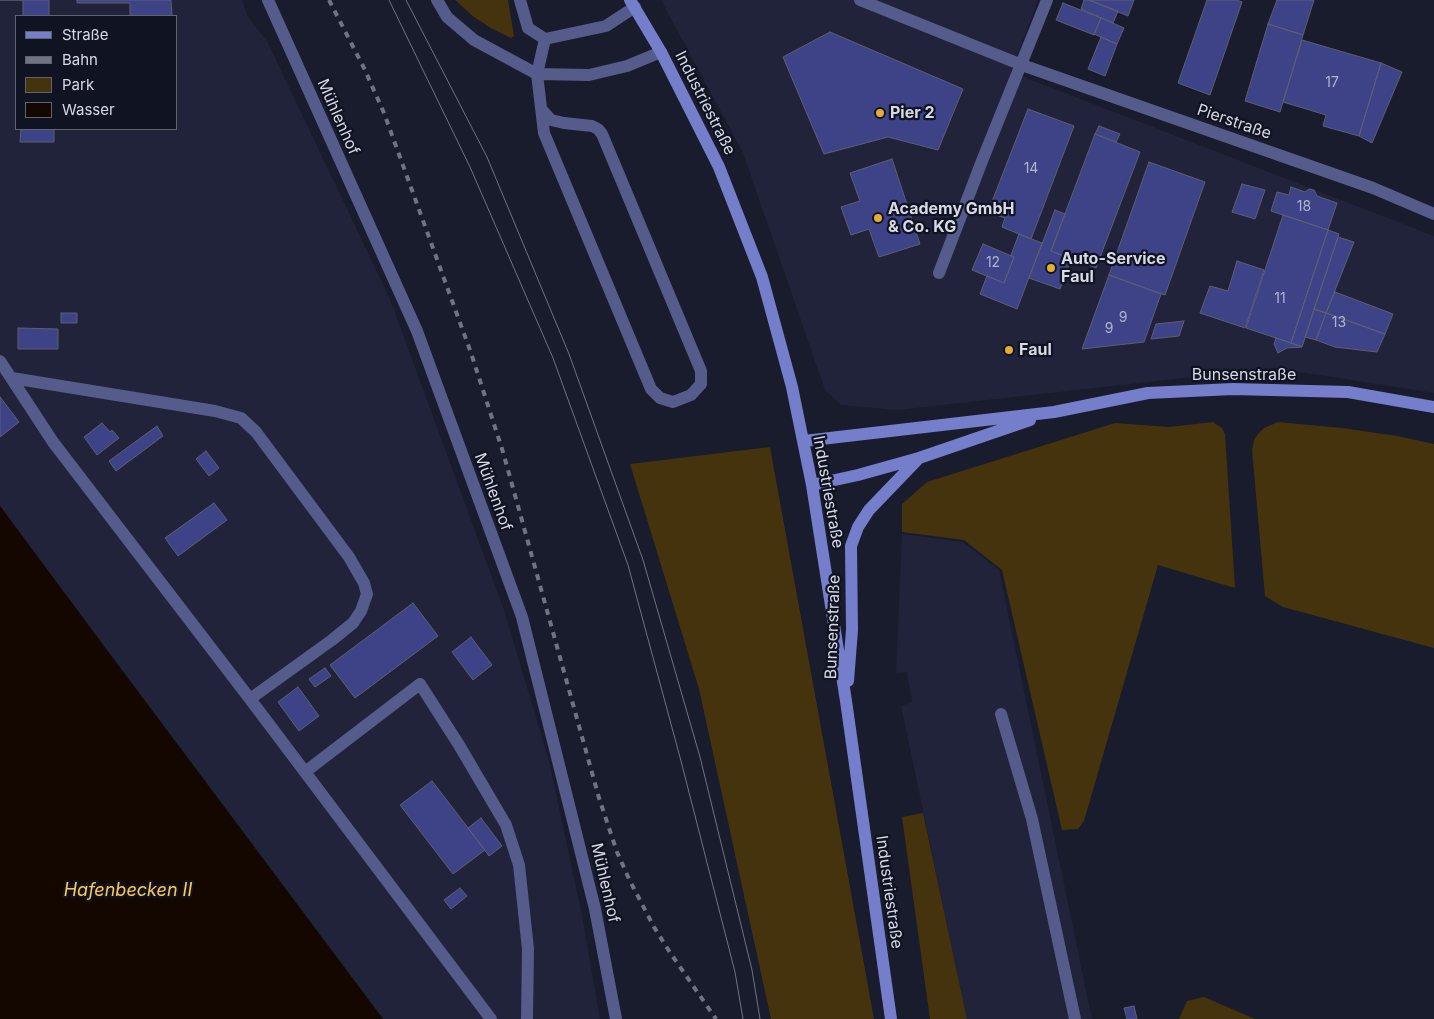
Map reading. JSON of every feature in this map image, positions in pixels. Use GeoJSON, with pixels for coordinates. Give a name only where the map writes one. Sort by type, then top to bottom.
{"type":"FeatureCollection","features":[{"type":"Feature","properties":{"kind":"main road","name":"Industriestraße"},"geometry":{"type":"LineString","coordinates":[[633,3],[661,52],[719,167],[762,277],[792,387],[812,485],[846,701],[891,1019]]}},
{"type":"Feature","properties":{"kind":"main road","name":"Bunsenstraße"},"geometry":{"type":"LineString","coordinates":[[804,442],[1054,412],[1148,393],[1233,389],[1348,392],[1434,407]]}},
{"type":"Feature","properties":{"kind":"main road","name":"Bunsenstraße"},"geometry":{"type":"LineString","coordinates":[[812,485],[858,475],[919,458],[1054,412]]}},
{"type":"Feature","properties":{"kind":"main road","name":"Bunsenstraße"},"geometry":{"type":"LineString","coordinates":[[846,701],[852,630],[851,546],[858,527],[869,510],[919,458]]}},
{"type":"Feature","properties":{"kind":"street","name":"Mühlenhof"},"geometry":{"type":"LineString","coordinates":[[268,0],[417,331],[522,617],[595,909],[616,1019]]}},
{"type":"Feature","properties":{"kind":"street"},"geometry":{"type":"LineString","coordinates":[[437,0],[447,17],[474,40],[537,74],[589,75],[627,66],[661,52]]}},
{"type":"Feature","properties":{"kind":"street"},"geometry":{"type":"LineString","coordinates":[[520,0],[528,28],[545,39],[606,26],[633,3]]}},
{"type":"Feature","properties":{"kind":"street","name":"Pierstraße"},"geometry":{"type":"LineString","coordinates":[[860,0],[1022,65],[1373,188],[1434,214]]}},
{"type":"Feature","properties":{"kind":"street"},"geometry":{"type":"LineString","coordinates":[[939,273],[1047,0]]}},
{"type":"Feature","properties":{"kind":"street"},"geometry":{"type":"LineString","coordinates":[[542,110],[551,120],[564,124],[592,126],[602,134],[701,371],[701,384],[691,395],[673,402],[660,398],[651,389],[544,133],[537,74],[545,39]]}},
{"type":"Feature","properties":{"kind":"street"},"geometry":{"type":"LineString","coordinates":[[0,362],[53,442],[250,699],[491,1019]]}},
{"type":"Feature","properties":{"kind":"street"},"geometry":{"type":"LineString","coordinates":[[12,378],[215,411],[241,418],[256,432],[343,549],[364,583],[367,594],[361,611],[353,623],[332,640],[250,699]]}},
{"type":"Feature","properties":{"kind":"street"},"geometry":{"type":"LineString","coordinates":[[305,772],[420,684],[459,745],[506,825],[519,865],[528,949],[527,1019]]}},
{"type":"Feature","properties":{"kind":"street"},"geometry":{"type":"LineString","coordinates":[[1001,714],[1032,819],[1075,1019]]}},
{"type":"Feature","properties":{"kind":"shaded area"},"geometry":{"type":"Polygon","coordinates":[[[0,0],[242,0],[248,17],[267,41],[390,299],[504,610],[549,761],[582,915],[600,1019],[383,1019],[0,506],[0,0]]]}},
{"type":"Feature","properties":{"kind":"shaded area"},"geometry":{"type":"Polygon","coordinates":[[[661,0],[1038,0],[1011,72],[1434,236],[1434,393],[1274,368],[898,410],[841,405],[825,390],[743,153],[661,0]]]}},
{"type":"Feature","properties":{"kind":"shaded area"},"geometry":{"type":"Polygon","coordinates":[[[902,534],[963,542],[999,570],[1092,1019],[967,1019],[901,706],[912,702],[907,672],[896,673],[902,534]]]}},
{"type":"Feature","properties":{"kind":"green space"},"geometry":{"type":"Polygon","coordinates":[[[455,0],[508,0],[514,36],[511,38],[491,28],[474,17],[455,0]]]}},
{"type":"Feature","properties":{"kind":"green space"},"geometry":{"type":"Polygon","coordinates":[[[1213,422],[1222,428],[1225,434],[1235,588],[1158,565],[1084,821],[1078,829],[1062,830],[1002,570],[964,540],[902,532],[902,504],[927,482],[1115,423],[1169,427],[1213,422]]]}},
{"type":"Feature","properties":{"kind":"green space"},"geometry":{"type":"Polygon","coordinates":[[[1278,422],[1342,428],[1397,436],[1434,444],[1434,648],[1283,607],[1265,596],[1252,450],[1254,440],[1258,434],[1264,428],[1278,422]]]}},
{"type":"Feature","properties":{"kind":"green space"},"geometry":{"type":"Polygon","coordinates":[[[770,447],[874,1019],[771,1019],[699,689],[630,464],[770,447]]]}},
{"type":"Feature","properties":{"kind":"green space"},"geometry":{"type":"Polygon","coordinates":[[[923,813],[967,1019],[930,1019],[902,817],[923,813]]]}},
{"type":"Feature","properties":{"kind":"green space"},"geometry":{"type":"Polygon","coordinates":[[[1204,997],[1255,1019],[1179,1019],[1187,1001],[1204,997]]]}},
{"type":"Feature","properties":{"kind":"water","name":"Hafenbecken II"},"geometry":{"type":"Polygon","coordinates":[[[0,506],[100,641],[383,1019],[0,1019],[0,506]]]}},
{"type":"Feature","properties":{"kind":"building"},"geometry":{"type":"Polygon","coordinates":[[[23,0],[49,0],[49,15],[23,15],[23,0]]]}},
{"type":"Feature","properties":{"kind":"building"},"geometry":{"type":"Polygon","coordinates":[[[77,0],[171,0],[172,15],[130,15],[130,3],[77,3],[77,0]]]}},
{"type":"Feature","properties":{"kind":"building"},"geometry":{"type":"Polygon","coordinates":[[[1084,0],[1089,0],[1118,11],[1113,23],[1081,9],[1084,0]]]}},
{"type":"Feature","properties":{"kind":"building"},"geometry":{"type":"Polygon","coordinates":[[[1089,0],[1134,0],[1128,16],[1089,0]]]}},
{"type":"Feature","properties":{"kind":"building"},"geometry":{"type":"Polygon","coordinates":[[[1207,0],[1237,0],[1242,2],[1210,95],[1178,83],[1207,0]]]}},
{"type":"Feature","properties":{"kind":"building"},"geometry":{"type":"Polygon","coordinates":[[[1277,0],[1314,0],[1303,35],[1268,24],[1277,0]]]}},
{"type":"Feature","properties":{"kind":"building"},"geometry":{"type":"Polygon","coordinates":[[[1063,3],[1101,18],[1094,35],[1056,20],[1063,3]]]}},
{"type":"Feature","properties":{"kind":"building"},"geometry":{"type":"Polygon","coordinates":[[[1101,18],[1124,28],[1117,44],[1094,34],[1101,18]]]}},
{"type":"Feature","properties":{"kind":"building"},"geometry":{"type":"Polygon","coordinates":[[[1268,24],[1303,35],[1280,112],[1245,101],[1268,24]]]}},
{"type":"Feature","properties":{"kind":"building","name":"Pier 2"},"geometry":{"type":"Polygon","coordinates":[[[830,32],[963,89],[938,150],[888,137],[824,154],[783,57],[830,32]]]}},
{"type":"Feature","properties":{"kind":"building"},"geometry":{"type":"Polygon","coordinates":[[[1101,37],[1117,44],[1105,76],[1088,69],[1101,37]]]}},
{"type":"Feature","properties":{"kind":"building"},"geometry":{"type":"Polygon","coordinates":[[[1302,40],[1381,63],[1359,136],[1323,126],[1326,115],[1283,102],[1302,40]]]}},
{"type":"Feature","properties":{"kind":"building"},"geometry":{"type":"Polygon","coordinates":[[[1381,63],[1402,72],[1372,143],[1359,136],[1381,63]]]}},
{"type":"Feature","properties":{"kind":"building"},"geometry":{"type":"Polygon","coordinates":[[[1028,109],[1074,126],[1031,239],[1002,227],[1005,218],[988,212],[1028,109]]]}},
{"type":"Feature","properties":{"kind":"building"},"geometry":{"type":"Polygon","coordinates":[[[1099,126],[1120,134],[1116,142],[1095,134],[1099,126]]]}},
{"type":"Feature","properties":{"kind":"building"},"geometry":{"type":"Polygon","coordinates":[[[21,130],[54,130],[54,142],[20,142],[21,130]]]}},
{"type":"Feature","properties":{"kind":"building"},"geometry":{"type":"Polygon","coordinates":[[[1095,134],[1140,152],[1096,268],[1051,251],[1095,134]]]}},
{"type":"Feature","properties":{"kind":"building","name":"Academy GmbH & Co. KG"},"geometry":{"type":"Polygon","coordinates":[[[892,159],[920,244],[879,257],[869,229],[851,235],[841,207],[860,201],[850,173],[892,159]]]}},
{"type":"Feature","properties":{"kind":"building"},"geometry":{"type":"Polygon","coordinates":[[[1149,162],[1205,182],[1165,295],[1109,275],[1149,162]]]}},
{"type":"Feature","properties":{"kind":"building"},"geometry":{"type":"Polygon","coordinates":[[[1242,184],[1265,190],[1255,219],[1232,212],[1242,184]]]}},
{"type":"Feature","properties":{"kind":"building"},"geometry":{"type":"Polygon","coordinates":[[[1291,187],[1305,192],[1309,189],[1314,190],[1317,196],[1337,203],[1328,230],[1271,211],[1277,192],[1289,195],[1291,187]]]}},
{"type":"Feature","properties":{"kind":"building"},"geometry":{"type":"Polygon","coordinates":[[[1055,210],[1065,214],[1051,251],[1071,259],[1060,289],[1029,278],[1055,210]]]}},
{"type":"Feature","properties":{"kind":"building"},"geometry":{"type":"Polygon","coordinates":[[[1283,215],[1328,230],[1291,343],[1246,328],[1283,215]]]}},
{"type":"Feature","properties":{"kind":"building"},"geometry":{"type":"Polygon","coordinates":[[[1328,230],[1339,234],[1302,347],[1291,343],[1328,230]]]}},
{"type":"Feature","properties":{"kind":"building"},"geometry":{"type":"Polygon","coordinates":[[[1019,234],[1042,243],[1017,309],[980,294],[987,276],[1004,283],[1014,257],[1011,255],[1019,234]]]}},
{"type":"Feature","properties":{"kind":"building"},"geometry":{"type":"Polygon","coordinates":[[[1338,237],[1354,242],[1326,313],[1314,309],[1338,237]]]}},
{"type":"Feature","properties":{"kind":"building"},"geometry":{"type":"Polygon","coordinates":[[[983,244],[1014,257],[1004,283],[972,270],[983,244]]]}},
{"type":"Feature","properties":{"kind":"building"},"geometry":{"type":"Polygon","coordinates":[[[1237,261],[1264,270],[1245,328],[1200,313],[1210,286],[1228,291],[1237,261]]]}},
{"type":"Feature","properties":{"kind":"building"},"geometry":{"type":"Polygon","coordinates":[[[1109,275],[1161,294],[1144,342],[1082,349],[1109,275]]]}},
{"type":"Feature","properties":{"kind":"building"},"geometry":{"type":"Polygon","coordinates":[[[1335,292],[1393,314],[1385,334],[1326,313],[1335,292]]]}},
{"type":"Feature","properties":{"kind":"building"},"geometry":{"type":"Polygon","coordinates":[[[1314,309],[1326,313],[1316,340],[1305,337],[1314,309]]]}},
{"type":"Feature","properties":{"kind":"building"},"geometry":{"type":"Polygon","coordinates":[[[61,313],[77,313],[77,323],[61,323],[61,313]]]}},
{"type":"Feature","properties":{"kind":"building"},"geometry":{"type":"Polygon","coordinates":[[[1326,313],[1385,334],[1377,352],[1335,347],[1316,340],[1326,313]]]}},
{"type":"Feature","properties":{"kind":"building"},"geometry":{"type":"Polygon","coordinates":[[[1184,321],[1179,336],[1151,339],[1156,324],[1184,321]]]}},
{"type":"Feature","properties":{"kind":"building"},"geometry":{"type":"Polygon","coordinates":[[[18,328],[58,329],[58,349],[18,349],[18,328]]]}},
{"type":"Feature","properties":{"kind":"building"},"geometry":{"type":"Polygon","coordinates":[[[1276,338],[1302,347],[1287,348],[1278,353],[1274,344],[1276,338]]]}},
{"type":"Feature","properties":{"kind":"building"},"geometry":{"type":"Polygon","coordinates":[[[0,397],[19,422],[0,437],[0,397]]]}},
{"type":"Feature","properties":{"kind":"building"},"geometry":{"type":"Polygon","coordinates":[[[102,423],[119,438],[97,455],[84,437],[102,423]]]}},
{"type":"Feature","properties":{"kind":"building"},"geometry":{"type":"Polygon","coordinates":[[[157,426],[163,436],[116,471],[109,461],[157,426]]]}},
{"type":"Feature","properties":{"kind":"building"},"geometry":{"type":"Polygon","coordinates":[[[206,451],[219,468],[209,476],[196,459],[206,451]]]}},
{"type":"Feature","properties":{"kind":"building"},"geometry":{"type":"Polygon","coordinates":[[[214,503],[227,520],[178,556],[165,538],[214,503]]]}},
{"type":"Feature","properties":{"kind":"building"},"geometry":{"type":"Polygon","coordinates":[[[413,603],[438,636],[355,698],[330,665],[413,603]]]}},
{"type":"Feature","properties":{"kind":"building"},"geometry":{"type":"Polygon","coordinates":[[[471,637],[492,665],[473,680],[452,652],[471,637]]]}},
{"type":"Feature","properties":{"kind":"building"},"geometry":{"type":"Polygon","coordinates":[[[325,668],[331,676],[315,687],[309,679],[325,668]]]}},
{"type":"Feature","properties":{"kind":"building"},"geometry":{"type":"Polygon","coordinates":[[[298,687],[319,716],[299,731],[278,702],[298,687]]]}},
{"type":"Feature","properties":{"kind":"building"},"geometry":{"type":"Polygon","coordinates":[[[432,781],[485,850],[453,874],[400,805],[432,781]]]}},
{"type":"Feature","properties":{"kind":"building"},"geometry":{"type":"Polygon","coordinates":[[[481,818],[502,846],[489,856],[468,828],[481,818]]]}},
{"type":"Feature","properties":{"kind":"building"},"geometry":{"type":"Polygon","coordinates":[[[460,888],[467,896],[451,909],[444,900],[460,888]]]}},
{"type":"Feature","properties":{"kind":"building"},"geometry":{"type":"Polygon","coordinates":[[[1134,1006],[1137,1019],[1127,1019],[1124,1008],[1134,1006]]]}},
{"type":"Feature","properties":{"kind":"tram line"},"geometry":{"type":"LineString","coordinates":[[389,0],[470,167],[553,358],[628,565],[735,972],[743,1019]]}},
{"type":"Feature","properties":{"kind":"tram line"},"geometry":{"type":"LineString","coordinates":[[406,0],[487,157],[569,354],[643,560],[700,757],[752,970],[760,1019]]}},
{"type":"Feature","properties":{"kind":"railway"},"geometry":{"type":"LineString","coordinates":[[329,0],[364,68],[384,113],[471,353],[503,452],[599,798],[617,852],[654,927],[716,1019]]}},
{"type":"Feature","properties":{"kind":"place","name":"Pier 2"},"geometry":{"type":"Point","coordinates":[880,113]}},
{"type":"Feature","properties":{"kind":"place","name":"Academy GmbH & Co. KG"},"geometry":{"type":"Point","coordinates":[878,218]}},
{"type":"Feature","properties":{"kind":"place","name":"Auto-Service Faul"},"geometry":{"type":"Point","coordinates":[1051,268]}},
{"type":"Feature","properties":{"kind":"place","name":"Faul"},"geometry":{"type":"Point","coordinates":[1009,350]}}]}
